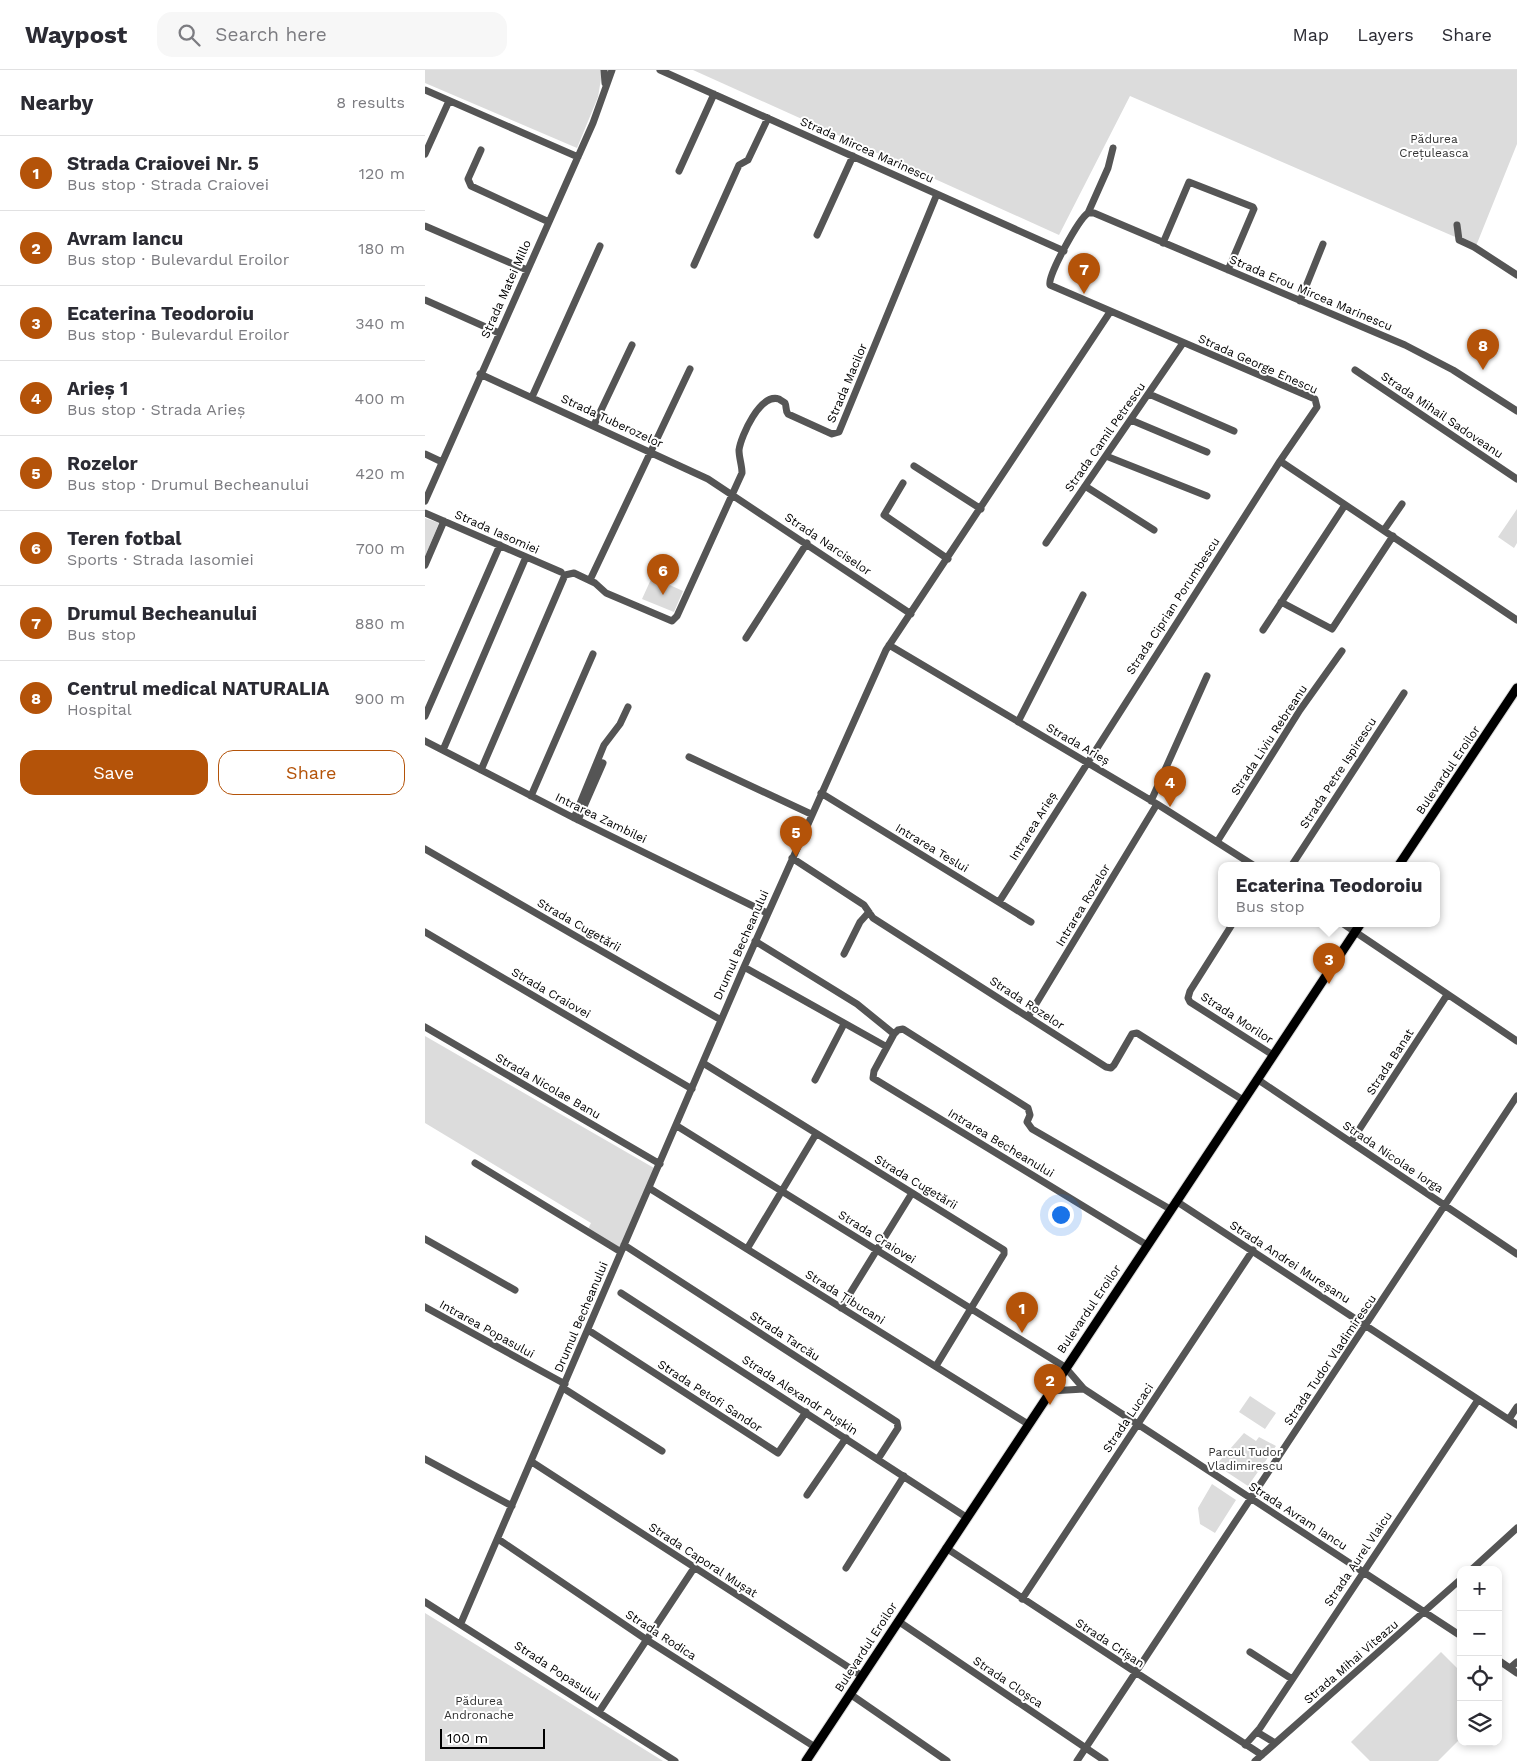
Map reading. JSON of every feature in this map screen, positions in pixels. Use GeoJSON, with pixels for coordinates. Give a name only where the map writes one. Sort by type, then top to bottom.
{"type":"FeatureCollection","features":[{"type":"Feature","properties":{"kind":"main road","name":"Bulevardul Eroilor"},"geometry":{"type":"LineString","coordinates":[[1401,862],[1517,688]]}},
{"type":"Feature","properties":{"kind":"main road","name":"Bulevardul Eroilor"},"geometry":{"type":"LineString","coordinates":[[806,1761],[1358,927]]}},
{"type":"Feature","properties":{"kind":"street","name":"Strada Matei Millo"},"geometry":{"type":"LineString","coordinates":[[604,70],[605,86]]}},
{"type":"Feature","properties":{"kind":"street","name":"Strada Matei Millo"},"geometry":{"type":"LineString","coordinates":[[425,501],[578,157],[612,70]]}},
{"type":"Feature","properties":{"kind":"street","name":"Strada Mircea Marinescu"},"geometry":{"type":"LineString","coordinates":[[660,70],[1064,251]]}},
{"type":"Feature","properties":{"kind":"street"},"geometry":{"type":"LineString","coordinates":[[425,90],[578,157]]}},
{"type":"Feature","properties":{"kind":"street"},"geometry":{"type":"LineString","coordinates":[[679,171],[714,94]]}},
{"type":"Feature","properties":{"kind":"street"},"geometry":{"type":"LineString","coordinates":[[425,154],[449,101]]}},
{"type":"Feature","properties":{"kind":"street"},"geometry":{"type":"LineString","coordinates":[[693,265],[739,165],[748,160],[768,118]]}},
{"type":"Feature","properties":{"kind":"street"},"geometry":{"type":"LineString","coordinates":[[1088,213],[1108,168],[1113,148]]}},
{"type":"Feature","properties":{"kind":"street"},"geometry":{"type":"LineString","coordinates":[[481,150],[468,179],[471,186],[549,222]]}},
{"type":"Feature","properties":{"kind":"street"},"geometry":{"type":"LineString","coordinates":[[817,235],[853,156]]}},
{"type":"Feature","properties":{"kind":"street"},"geometry":{"type":"LineString","coordinates":[[1163,243],[1189,182],[1253,207],[1254,209],[1228,270]]}},
{"type":"Feature","properties":{"kind":"street","name":"Strada Macilor"},"geometry":{"type":"LineString","coordinates":[[732,494],[742,473],[739,458],[742,440],[759,406],[774,398],[785,403],[788,414],[832,434],[839,432],[937,194]]}},
{"type":"Feature","properties":{"kind":"street","name":"Strada Erou Mircea Marinescu"},"geometry":{"type":"LineString","coordinates":[[1088,213],[1094,213],[1438,361],[1517,411]]}},
{"type":"Feature","properties":{"kind":"street","name":"Strada George Enescu"},"geometry":{"type":"LineString","coordinates":[[1088,213],[1083,217],[1064,251],[1049,280],[1050,285],[1317,401],[1317,406],[1280,461]]}},
{"type":"Feature","properties":{"kind":"street"},"geometry":{"type":"LineString","coordinates":[[1457,225],[1459,240],[1474,247],[1517,275]]}},
{"type":"Feature","properties":{"kind":"street"},"geometry":{"type":"LineString","coordinates":[[425,226],[527,270]]}},
{"type":"Feature","properties":{"kind":"street"},"geometry":{"type":"LineString","coordinates":[[1300,301],[1323,244]]}},
{"type":"Feature","properties":{"kind":"street"},"geometry":{"type":"LineString","coordinates":[[533,397],[600,246]]}},
{"type":"Feature","properties":{"kind":"street"},"geometry":{"type":"LineString","coordinates":[[425,300],[499,333]]}},
{"type":"Feature","properties":{"kind":"street","name":"Drumul Becheanului"},"geometry":{"type":"LineString","coordinates":[[461,1623],[677,1126],[767,913],[889,645],[948,559],[1110,312]]}},
{"type":"Feature","properties":{"kind":"street","name":"Strada Camil Petrescu"},"geometry":{"type":"LineString","coordinates":[[1046,543],[1183,343]]}},
{"type":"Feature","properties":{"kind":"street"},"geometry":{"type":"LineString","coordinates":[[594,426],[631,344]]}},
{"type":"Feature","properties":{"kind":"street"},"geometry":{"type":"LineString","coordinates":[[590,580],[690,369]]}},
{"type":"Feature","properties":{"kind":"street","name":"Strada Mihail Sadoveanu"},"geometry":{"type":"LineString","coordinates":[[1355,370],[1517,479]]}},
{"type":"Feature","properties":{"kind":"street","name":"Strada Tuberozelor"},"geometry":{"type":"LineString","coordinates":[[480,374],[650,451],[708,479],[732,494]]}},
{"type":"Feature","properties":{"kind":"street"},"geometry":{"type":"LineString","coordinates":[[1149,394],[1234,431]]}},
{"type":"Feature","properties":{"kind":"street"},"geometry":{"type":"LineString","coordinates":[[1131,420],[1207,452]]}},
{"type":"Feature","properties":{"kind":"street"},"geometry":{"type":"LineString","coordinates":[[425,454],[442,462]]}},
{"type":"Feature","properties":{"kind":"street"},"geometry":{"type":"LineString","coordinates":[[1106,456],[1207,496]]}},
{"type":"Feature","properties":{"kind":"street"},"geometry":{"type":"LineString","coordinates":[[1280,461],[1517,620]]}},
{"type":"Feature","properties":{"kind":"street","name":"Strada Ciprian Porumbescu"},"geometry":{"type":"LineString","coordinates":[[1086,762],[1280,461]]}},
{"type":"Feature","properties":{"kind":"street"},"geometry":{"type":"LineString","coordinates":[[914,466],[981,509]]}},
{"type":"Feature","properties":{"kind":"street"},"geometry":{"type":"LineString","coordinates":[[903,484],[884,515],[948,559]]}},
{"type":"Feature","properties":{"kind":"street"},"geometry":{"type":"LineString","coordinates":[[1085,486],[1154,530]]}},
{"type":"Feature","properties":{"kind":"street","name":"Strada Narciselor"},"geometry":{"type":"LineString","coordinates":[[732,494],[911,614]]}},
{"type":"Feature","properties":{"kind":"street","name":"Strada Iasomiei"},"geometry":{"type":"LineString","coordinates":[[425,512],[563,574],[574,573],[590,580],[606,594],[669,622],[677,616],[732,494]]}},
{"type":"Feature","properties":{"kind":"street"},"geometry":{"type":"LineString","coordinates":[[1384,530],[1402,504]]}},
{"type":"Feature","properties":{"kind":"street"},"geometry":{"type":"LineString","coordinates":[[1263,630],[1345,505]]}},
{"type":"Feature","properties":{"kind":"street"},"geometry":{"type":"LineString","coordinates":[[425,565],[444,521]]}},
{"type":"Feature","properties":{"kind":"street"},"geometry":{"type":"LineString","coordinates":[[1281,602],[1332,630],[1393,536]]}},
{"type":"Feature","properties":{"kind":"street"},"geometry":{"type":"LineString","coordinates":[[746,638],[807,543]]}},
{"type":"Feature","properties":{"kind":"street"},"geometry":{"type":"LineString","coordinates":[[425,716],[500,545]]}},
{"type":"Feature","properties":{"kind":"street"},"geometry":{"type":"LineString","coordinates":[[443,750],[526,557]]}},
{"type":"Feature","properties":{"kind":"street"},"geometry":{"type":"LineString","coordinates":[[481,770],[563,574]]}},
{"type":"Feature","properties":{"kind":"street"},"geometry":{"type":"LineString","coordinates":[[1018,722],[1083,594]]}},
{"type":"Feature","properties":{"kind":"street","name":"Strada Arieș"},"geometry":{"type":"LineString","coordinates":[[889,645],[1154,803],[1248,862]]}},
{"type":"Feature","properties":{"kind":"street","name":"Strada Liviu Rebreanu"},"geometry":{"type":"LineString","coordinates":[[1217,842],[1301,710],[1342,651]]}},
{"type":"Feature","properties":{"kind":"street"},"geometry":{"type":"LineString","coordinates":[[531,796],[593,654]]}},
{"type":"Feature","properties":{"kind":"street","name":"Intrarea Rozelor"},"geometry":{"type":"LineString","coordinates":[[1028,1017],[1154,803],[1207,676]]}},
{"type":"Feature","properties":{"kind":"street","name":"Strada Petre Ispirescu"},"geometry":{"type":"LineString","coordinates":[[1294,862],[1404,693]]}},
{"type":"Feature","properties":{"kind":"street"},"geometry":{"type":"LineString","coordinates":[[576,819],[603,745],[620,724],[628,708]]}},
{"type":"Feature","properties":{"kind":"street","name":"Intrarea Zambilei"},"geometry":{"type":"LineString","coordinates":[[425,741],[576,819],[767,913]]}},
{"type":"Feature","properties":{"kind":"street"},"geometry":{"type":"LineString","coordinates":[[689,756],[811,814]]}},
{"type":"Feature","properties":{"kind":"street","name":"Intrarea Arieș"},"geometry":{"type":"LineString","coordinates":[[999,902],[1086,762]]}},
{"type":"Feature","properties":{"kind":"street"},"geometry":{"type":"LineString","coordinates":[[576,819],[603,763]]}},
{"type":"Feature","properties":{"kind":"street","name":"Intrarea Teslui"},"geometry":{"type":"LineString","coordinates":[[821,793],[1031,922]]}},
{"type":"Feature","properties":{"kind":"street","name":"Strada Cugetării"},"geometry":{"type":"LineString","coordinates":[[425,849],[721,1020]]}},
{"type":"Feature","properties":{"kind":"street","name":"Strada Rozelor"},"geometry":{"type":"LineString","coordinates":[[792,858],[864,905],[873,918],[1106,1067],[1111,1068],[1132,1034],[1137,1033],[1243,1100]]}},
{"type":"Feature","properties":{"kind":"street"},"geometry":{"type":"LineString","coordinates":[[844,954],[860,922],[869,912]]}},
{"type":"Feature","properties":{"kind":"street","name":"Strada Morilor"},"geometry":{"type":"LineString","coordinates":[[1230,927],[1190,991],[1188,998],[1190,1002],[1273,1055]]}},
{"type":"Feature","properties":{"kind":"street"},"geometry":{"type":"LineString","coordinates":[[1348,927],[1517,1041]]}},
{"type":"Feature","properties":{"kind":"street","name":"Strada Craiovei"},"geometry":{"type":"LineString","coordinates":[[425,932],[692,1089]]}},
{"type":"Feature","properties":{"kind":"street"},"geometry":{"type":"LineString","coordinates":[[755,941],[857,1004],[894,1034],[898,1030],[903,1029],[1028,1108],[1030,1115],[1027,1122],[1032,1129],[1171,1209]]}},
{"type":"Feature","properties":{"kind":"street"},"geometry":{"type":"LineString","coordinates":[[744,967],[887,1047]]}},
{"type":"Feature","properties":{"kind":"street","name":"Strada Banat"},"geometry":{"type":"LineString","coordinates":[[1351,1142],[1447,995]]}},
{"type":"Feature","properties":{"kind":"street"},"geometry":{"type":"LineString","coordinates":[[815,1080],[844,1024]]}},
{"type":"Feature","properties":{"kind":"street","name":"Strada Nicolae Banu"},"geometry":{"type":"LineString","coordinates":[[425,1027],[660,1164]]}},
{"type":"Feature","properties":{"kind":"street","name":"Intrarea Becheanului"},"geometry":{"type":"LineString","coordinates":[[894,1034],[874,1071],[873,1078],[1147,1245]]}},
{"type":"Feature","properties":{"kind":"street","name":"Strada Cugetării"},"geometry":{"type":"LineString","coordinates":[[703,1063],[1004,1250],[1004,1254],[936,1366]]}},
{"type":"Feature","properties":{"kind":"street","name":"Strada Nicolae Iorga"},"geometry":{"type":"LineString","coordinates":[[1257,1079],[1517,1254]]}},
{"type":"Feature","properties":{"kind":"street","name":"Strada Tudor Vladimirescu"},"geometry":{"type":"LineString","coordinates":[[1077,1761],[1367,1326],[1517,1096]]}},
{"type":"Feature","properties":{"kind":"street","name":"Strada Craiovei"},"geometry":{"type":"LineString","coordinates":[[677,1126],[1065,1368]]}},
{"type":"Feature","properties":{"kind":"street"},"geometry":{"type":"LineString","coordinates":[[747,1249],[816,1134]]}},
{"type":"Feature","properties":{"kind":"street"},"geometry":{"type":"LineString","coordinates":[[475,1163],[621,1252]]}},
{"type":"Feature","properties":{"kind":"street","name":"Strada Țibucani"},"geometry":{"type":"LineString","coordinates":[[649,1188],[1028,1424]]}},
{"type":"Feature","properties":{"kind":"street"},"geometry":{"type":"LineString","coordinates":[[841,1308],[912,1193]]}},
{"type":"Feature","properties":{"kind":"street","name":"Strada Andrei Mureșanu"},"geometry":{"type":"LineString","coordinates":[[1176,1201],[1517,1425]]}},
{"type":"Feature","properties":{"kind":"street"},"geometry":{"type":"LineString","coordinates":[[425,1239],[515,1290]]}},
{"type":"Feature","properties":{"kind":"street","name":"Strada Tarcău"},"geometry":{"type":"LineString","coordinates":[[624,1245],[897,1422],[898,1428],[878,1459]]}},
{"type":"Feature","properties":{"kind":"street","name":"Strada Lucaci"},"geometry":{"type":"LineString","coordinates":[[1022,1599],[1253,1250]]}},
{"type":"Feature","properties":{"kind":"street","name":"Strada Alexandr Pușkin"},"geometry":{"type":"LineString","coordinates":[[621,1293],[966,1517]]}},
{"type":"Feature","properties":{"kind":"street","name":"Intrarea Popasului"},"geometry":{"type":"LineString","coordinates":[[425,1307],[564,1386],[662,1451]]}},
{"type":"Feature","properties":{"kind":"street","name":"Strada Petofi Sandor"},"geometry":{"type":"LineString","coordinates":[[588,1330],[778,1454],[806,1412]]}},
{"type":"Feature","properties":{"kind":"street","name":"Strada Avram Iancu"},"geometry":{"type":"LineString","coordinates":[[1065,1368],[1084,1389],[1457,1633]]}},
{"type":"Feature","properties":{"kind":"street"},"geometry":{"type":"LineString","coordinates":[[1050,1391],[1084,1389]]}},
{"type":"Feature","properties":{"kind":"street","name":"Strada Aurel Vlaicu"},"geometry":{"type":"LineString","coordinates":[[1245,1744],[1257,1732],[1478,1400]]}},
{"type":"Feature","properties":{"kind":"street"},"geometry":{"type":"LineString","coordinates":[[1509,1419],[1517,1407]]}},
{"type":"Feature","properties":{"kind":"street"},"geometry":{"type":"LineString","coordinates":[[807,1495],[846,1438]]}},
{"type":"Feature","properties":{"kind":"street"},"geometry":{"type":"LineString","coordinates":[[425,1459],[512,1506]]}},
{"type":"Feature","properties":{"kind":"street","name":"Strada Caporal Mușat"},"geometry":{"type":"LineString","coordinates":[[532,1462],[862,1676]]}},
{"type":"Feature","properties":{"kind":"street"},"geometry":{"type":"LineString","coordinates":[[846,1568],[904,1476]]}},
{"type":"Feature","properties":{"kind":"street"},"geometry":{"type":"LineString","coordinates":[[1475,1566],[1517,1528]]}},
{"type":"Feature","properties":{"kind":"street","name":"Strada Rodica"},"geometry":{"type":"LineString","coordinates":[[497,1539],[647,1640],[815,1747]]}},
{"type":"Feature","properties":{"kind":"street","name":"Strada Crișan"},"geometry":{"type":"LineString","coordinates":[[946,1548],[1262,1755]]}},
{"type":"Feature","properties":{"kind":"street"},"geometry":{"type":"LineString","coordinates":[[599,1712],[694,1568]]}},
{"type":"Feature","properties":{"kind":"street","name":"Strada Mihai Viteazu"},"geometry":{"type":"LineString","coordinates":[[1255,1761],[1457,1583]]}},
{"type":"Feature","properties":{"kind":"street","name":"Strada Popasului"},"geometry":{"type":"LineString","coordinates":[[425,1602],[461,1623],[675,1761]]}},
{"type":"Feature","properties":{"kind":"street","name":"Strada Cloșca"},"geometry":{"type":"LineString","coordinates":[[898,1621],[1105,1761]]}},
{"type":"Feature","properties":{"kind":"street"},"geometry":{"type":"LineString","coordinates":[[1250,1652],[1292,1679]]}},
{"type":"Feature","properties":{"kind":"street"},"geometry":{"type":"LineString","coordinates":[[1510,1668],[1517,1662]]}},
{"type":"Feature","properties":{"kind":"street"},"geometry":{"type":"LineString","coordinates":[[1502,1663],[1517,1673]]}},
{"type":"Feature","properties":{"kind":"street"},"geometry":{"type":"LineString","coordinates":[[851,1694],[944,1760]]}},
{"type":"Feature","properties":{"kind":"street"},"geometry":{"type":"LineString","coordinates":[[1257,1732],[1275,1744]]}},
{"type":"Feature","properties":{"kind":"green space"},"geometry":{"type":"Polygon","coordinates":[[[425,70],[602,70],[602,73],[598,97],[577,148],[425,83],[425,70]]]}},
{"type":"Feature","properties":{"kind":"green space","name":"Pădurea Crețuleasca"},"geometry":{"type":"Polygon","coordinates":[[[693,70],[1517,70],[1517,144],[1476,246],[1130,96],[1059,235],[693,70]]]}},
{"type":"Feature","properties":{"kind":"green space"},"geometry":{"type":"Polygon","coordinates":[[[1517,509],[1517,543],[1514,548],[1498,537],[1517,509]]]}},
{"type":"Feature","properties":{"kind":"green space"},"geometry":{"type":"Polygon","coordinates":[[[425,518],[439,523],[425,556],[425,518]]]}},
{"type":"Feature","properties":{"kind":"green space"},"geometry":{"type":"Polygon","coordinates":[[[652,577],[683,591],[674,612],[642,599],[652,577]]]}},
{"type":"Feature","properties":{"kind":"green space"},"geometry":{"type":"Polygon","coordinates":[[[425,1036],[654,1168],[620,1252],[587,1231],[591,1223],[425,1123],[425,1036]]]}},
{"type":"Feature","properties":{"kind":"green space"},"geometry":{"type":"Polygon","coordinates":[[[1250,1396],[1276,1413],[1265,1429],[1239,1412],[1250,1396]]]}},
{"type":"Feature","properties":{"kind":"green space","name":"Parcul Tudor Vladimirescu"},"geometry":{"type":"Polygon","coordinates":[[[1244,1433],[1256,1441],[1259,1437],[1276,1446],[1248,1486],[1216,1465],[1244,1433]]]}},
{"type":"Feature","properties":{"kind":"green space"},"geometry":{"type":"Polygon","coordinates":[[[1212,1484],[1236,1500],[1215,1533],[1200,1524],[1198,1508],[1212,1484]]]}},
{"type":"Feature","properties":{"kind":"green space","name":"Pădurea Andronache"},"geometry":{"type":"Polygon","coordinates":[[[425,1613],[663,1761],[425,1761],[425,1613]]]}},
{"type":"Feature","properties":{"kind":"green space"},"geometry":{"type":"Polygon","coordinates":[[[1441,1652],[1457,1668],[1457,1742],[1438,1761],[1370,1761],[1351,1742],[1441,1652]]]}},
{"type":"Feature","properties":{"kind":"place","name":"Drumul Becheanului"},"geometry":{"type":"Point","coordinates":[1084,294]}},
{"type":"Feature","properties":{"kind":"place","name":"Centrul medical NATURALIA"},"geometry":{"type":"Point","coordinates":[1483,370]}},
{"type":"Feature","properties":{"kind":"place","name":"Teren fotbal"},"geometry":{"type":"Point","coordinates":[663,595]}},
{"type":"Feature","properties":{"kind":"place","name":"Arieș 1"},"geometry":{"type":"Point","coordinates":[1170,807]}},
{"type":"Feature","properties":{"kind":"place","name":"Rozelor"},"geometry":{"type":"Point","coordinates":[796,857]}},
{"type":"Feature","properties":{"kind":"place","name":"Ecaterina Teodoroiu"},"geometry":{"type":"Point","coordinates":[1329,984]}},
{"type":"Feature","properties":{"kind":"place","name":"Strada Craiovei Nr. 5"},"geometry":{"type":"Point","coordinates":[1022,1333]}},
{"type":"Feature","properties":{"kind":"place","name":"Avram Iancu"},"geometry":{"type":"Point","coordinates":[1050,1405]}}]}
